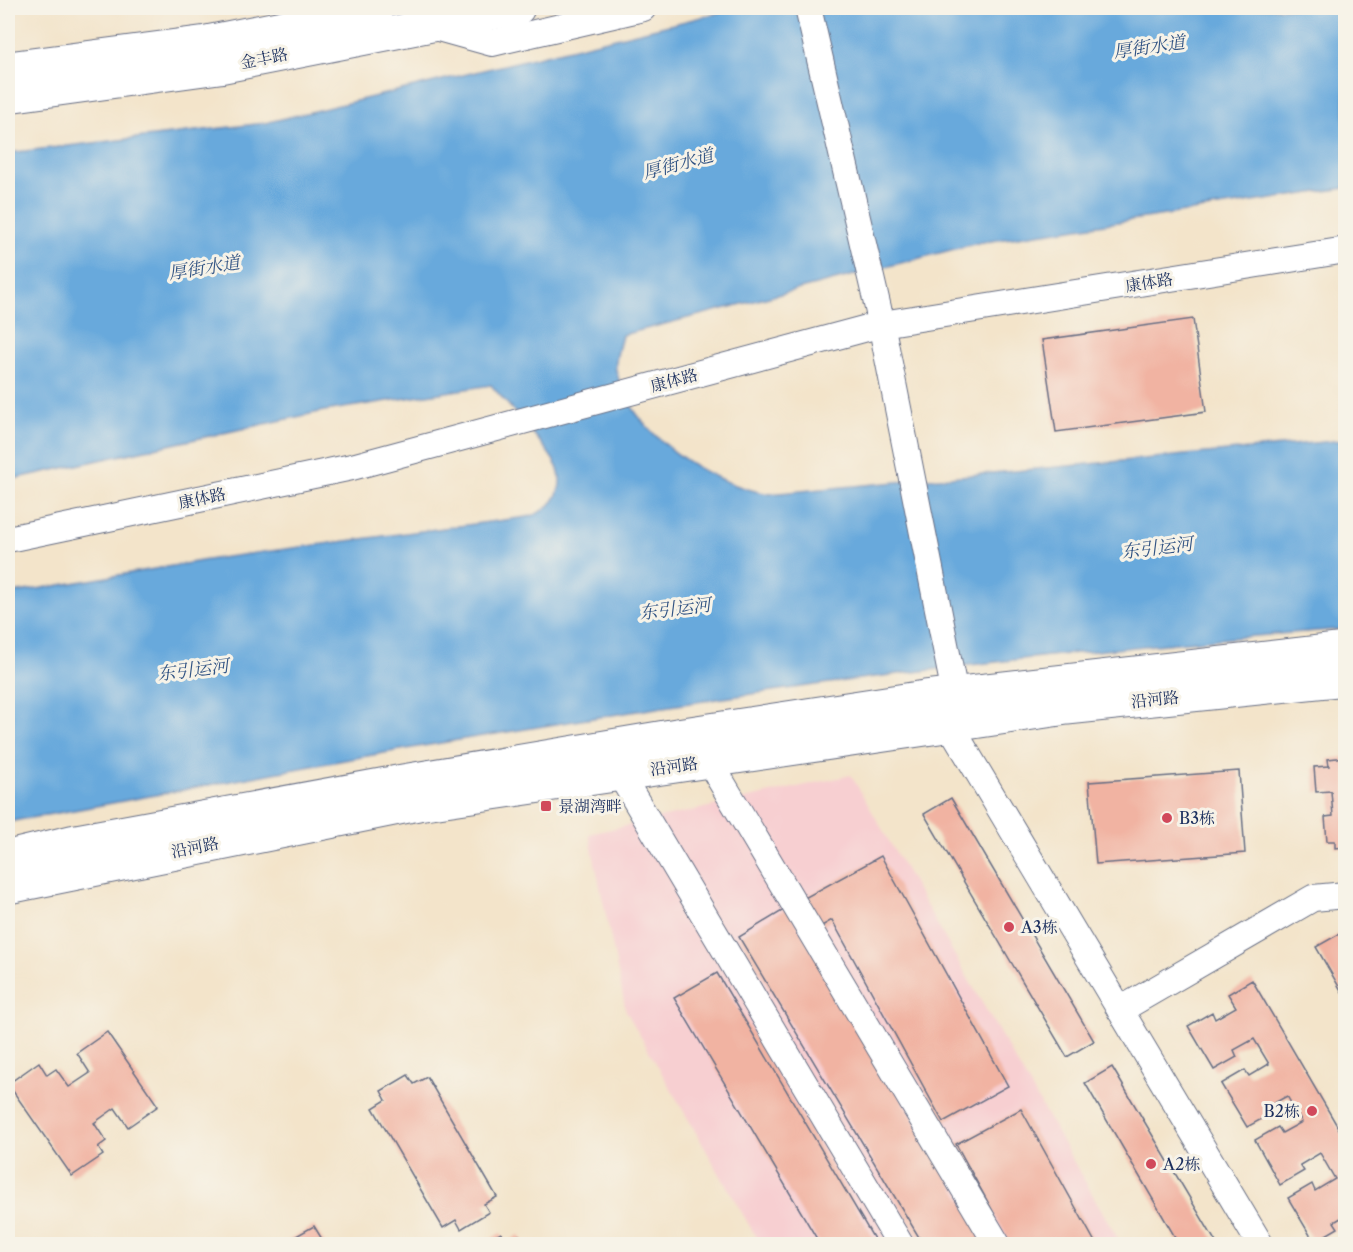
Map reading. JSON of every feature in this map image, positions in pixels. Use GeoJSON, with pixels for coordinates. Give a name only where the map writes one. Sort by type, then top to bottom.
{"type":"FeatureCollection","features":[{"type":"Feature","properties":{"kind":"main road","name":"金丰路"},"geometry":{"type":"LineString","coordinates":[[8,68],[207,42],[376,8]]}},
{"type":"Feature","properties":{"kind":"main road","name":"金丰路"},"geometry":{"type":"LineString","coordinates":[[8,96],[219,67],[428,25],[517,23]]}},
{"type":"Feature","properties":{"kind":"main road","name":"沿河路"},"geometry":{"type":"LineString","coordinates":[[8,857],[71,842],[403,781],[954,686],[1346,649]]}},
{"type":"Feature","properties":{"kind":"main road","name":"沿河路"},"geometry":{"type":"LineString","coordinates":[[8,887],[418,804],[951,727],[1067,708],[1346,680]]}},
{"type":"Feature","properties":{"kind":"street"},"geometry":{"type":"LineString","coordinates":[[517,23],[643,8]]}},
{"type":"Feature","properties":{"kind":"street"},"geometry":{"type":"LineString","coordinates":[[808,8],[879,313],[954,686],[951,727],[1260,1245]]}},
{"type":"Feature","properties":{"kind":"street","name":"康体路"},"geometry":{"type":"LineString","coordinates":[[8,539],[352,467],[658,384],[879,313],[1346,250]]}},
{"type":"Feature","properties":{"kind":"street"},"geometry":{"type":"LineString","coordinates":[[709,761],[996,1245]]}},
{"type":"Feature","properties":{"kind":"street"},"geometry":{"type":"LineString","coordinates":[[620,774],[900,1245]]}},
{"type":"Feature","properties":{"kind":"street"},"geometry":{"type":"LineString","coordinates":[[1120,1010],[1313,898],[1346,895]]}},
{"type":"Feature","properties":{"kind":"shaded area"},"geometry":{"type":"Polygon","coordinates":[[[851,775],[1121,1244],[760,1244],[626,1011],[589,834],[851,775]]]}},
{"type":"Feature","properties":{"kind":"water"},"geometry":{"type":"Polygon","coordinates":[[[739,8],[1345,8],[1345,188],[978,243],[622,335],[616,358],[616,370],[625,394],[638,415],[655,435],[676,453],[722,480],[769,494],[1345,440],[1345,629],[1238,637],[1023,659],[702,701],[429,745],[8,822],[8,594],[219,558],[527,517],[549,506],[558,493],[560,478],[558,469],[547,450],[491,385],[324,411],[8,480],[8,153],[265,123],[739,8]]]}},
{"type":"Feature","properties":{"kind":"building"},"geometry":{"type":"Polygon","coordinates":[[[1193,319],[1206,412],[1056,432],[1042,340],[1193,319]]]}},
{"type":"Feature","properties":{"kind":"building"},"geometry":{"type":"Polygon","coordinates":[[[1346,757],[1346,847],[1335,848],[1335,841],[1327,841],[1325,817],[1333,816],[1331,791],[1316,792],[1314,767],[1329,766],[1328,759],[1346,757]]]}},
{"type":"Feature","properties":{"kind":"building","name":"B3栋"},"geometry":{"type":"Polygon","coordinates":[[[1239,771],[1245,853],[1096,864],[1089,782],[1239,771]]]}},
{"type":"Feature","properties":{"kind":"building","name":"A3栋"},"geometry":{"type":"Polygon","coordinates":[[[951,798],[1094,1041],[1067,1057],[924,814],[951,798]]]}},
{"type":"Feature","properties":{"kind":"building"},"geometry":{"type":"Polygon","coordinates":[[[881,856],[1008,1086],[943,1122],[832,920],[815,930],[799,901],[881,856]]]}},
{"type":"Feature","properties":{"kind":"building"},"geometry":{"type":"Polygon","coordinates":[[[787,908],[988,1244],[923,1244],[739,937],[787,908]]]}},
{"type":"Feature","properties":{"kind":"building"},"geometry":{"type":"Polygon","coordinates":[[[1339,934],[1343,941],[1346,939],[1346,990],[1342,992],[1316,947],[1339,934]]]}},
{"type":"Feature","properties":{"kind":"building"},"geometry":{"type":"Polygon","coordinates":[[[717,973],[877,1244],[820,1244],[674,998],[717,973]]]}},
{"type":"Feature","properties":{"kind":"building","name":"B2栋"},"geometry":{"type":"Polygon","coordinates":[[[1252,980],[1346,1141],[1346,1215],[1334,1222],[1338,1228],[1314,1242],[1288,1198],[1312,1184],[1315,1191],[1335,1179],[1320,1153],[1300,1165],[1304,1171],[1280,1185],[1255,1140],[1278,1127],[1282,1133],[1302,1122],[1287,1096],[1267,1107],[1271,1114],[1247,1127],[1221,1084],[1245,1070],[1249,1076],[1269,1064],[1254,1039],[1234,1050],[1237,1057],[1214,1070],[1188,1026],[1212,1012],[1215,1019],[1236,1007],[1228,994],[1252,980]]]}},
{"type":"Feature","properties":{"kind":"building"},"geometry":{"type":"Polygon","coordinates":[[[107,1032],[158,1106],[128,1127],[115,1108],[94,1123],[106,1141],[98,1147],[103,1155],[72,1176],[8,1084],[39,1062],[47,1075],[56,1069],[69,1087],[90,1073],[77,1053],[107,1032]]]}},
{"type":"Feature","properties":{"kind":"building","name":"A2栋"},"geometry":{"type":"Polygon","coordinates":[[[1112,1067],[1217,1244],[1179,1244],[1085,1083],[1112,1067]]]}},
{"type":"Feature","properties":{"kind":"building"},"geometry":{"type":"Polygon","coordinates":[[[408,1075],[414,1084],[427,1077],[497,1197],[484,1204],[489,1212],[461,1229],[456,1220],[443,1228],[373,1108],[386,1100],[381,1091],[408,1075]]]}},
{"type":"Feature","properties":{"kind":"building"},"geometry":{"type":"Polygon","coordinates":[[[1021,1109],[1096,1244],[1011,1244],[956,1144],[1021,1109]]]}},
{"type":"Feature","properties":{"kind":"building"},"geometry":{"type":"Polygon","coordinates":[[[314,1226],[325,1244],[282,1244],[314,1226]]]}},
{"type":"Feature","properties":{"kind":"building"},"geometry":{"type":"Polygon","coordinates":[[[501,1233],[506,1243],[519,1235],[525,1244],[482,1244],[501,1233]]]}},
{"type":"Feature","properties":{"kind":"place","name":"景湖湾畔"},"geometry":{"type":"Point","coordinates":[546,806]}},
{"type":"Feature","properties":{"kind":"place","name":"B3栋"},"geometry":{"type":"Point","coordinates":[1167,818]}},
{"type":"Feature","properties":{"kind":"place","name":"A3栋"},"geometry":{"type":"Point","coordinates":[1009,927]}},
{"type":"Feature","properties":{"kind":"place","name":"B2栋"},"geometry":{"type":"Point","coordinates":[1312,1111]}},
{"type":"Feature","properties":{"kind":"place","name":"A2栋"},"geometry":{"type":"Point","coordinates":[1151,1164]}},
{"type":"Feature","properties":{"kind":"water label","name":"厚街水道"},"geometry":{"type":"Point","coordinates":[1149,47]}},
{"type":"Feature","properties":{"kind":"water label","name":"厚街水道"},"geometry":{"type":"Point","coordinates":[678,164]}},
{"type":"Feature","properties":{"kind":"water label","name":"厚街水道"},"geometry":{"type":"Point","coordinates":[204,268]}},
{"type":"Feature","properties":{"kind":"water label","name":"东引运河"},"geometry":{"type":"Point","coordinates":[1157,548]}},
{"type":"Feature","properties":{"kind":"water label","name":"东引运河"},"geometry":{"type":"Point","coordinates":[675,609]}},
{"type":"Feature","properties":{"kind":"water label","name":"东引运河"},"geometry":{"type":"Point","coordinates":[193,670]}}]}
